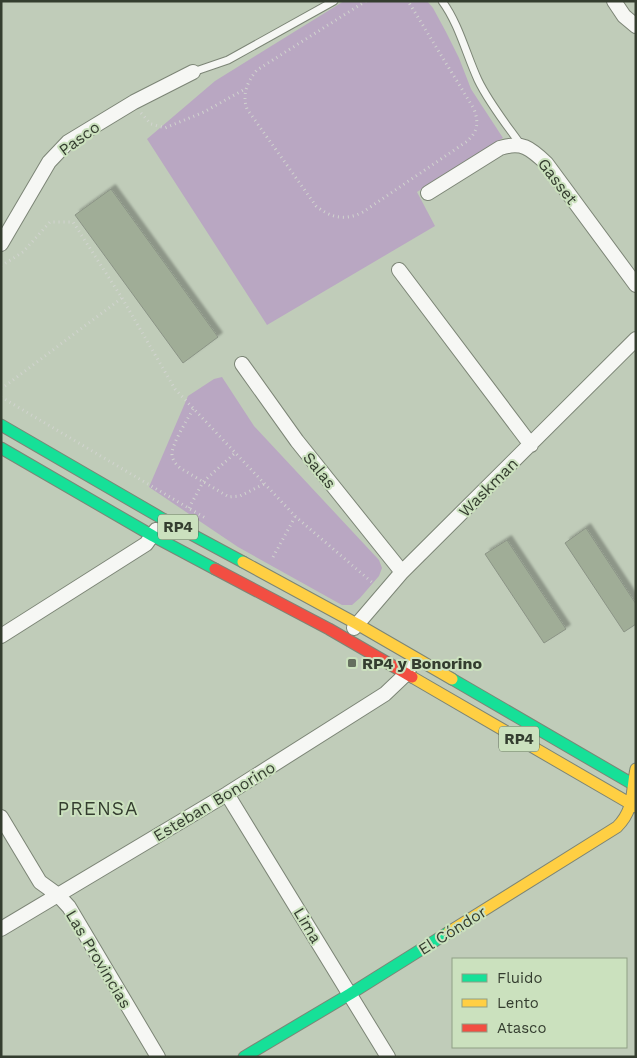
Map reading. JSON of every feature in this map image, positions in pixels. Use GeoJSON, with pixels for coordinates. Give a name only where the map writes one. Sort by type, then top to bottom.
{"type":"FeatureCollection","features":[{"type":"Feature","properties":{"kind":"main road","name":"RP4"},"geometry":{"type":"LineString","coordinates":[[1,425],[163,519],[356,624],[634,785]]}},
{"type":"Feature","properties":{"kind":"main road","name":"RP4"},"geometry":{"type":"LineString","coordinates":[[1,448],[153,536],[347,640],[634,806]]}},
{"type":"Feature","properties":{"kind":"main road"},"geometry":{"type":"LineString","coordinates":[[634,806],[636,769]]}},
{"type":"Feature","properties":{"kind":"main road","name":"El Cóndor"},"geometry":{"type":"LineString","coordinates":[[244,1057],[350,994],[617,826],[626,820],[634,806]]}},
{"type":"Feature","properties":{"kind":"street"},"geometry":{"type":"LineString","coordinates":[[614,1],[624,16],[636,26]]}},
{"type":"Feature","properties":{"kind":"street","name":"Pasco"},"geometry":{"type":"LineString","coordinates":[[1,244],[49,162],[57,153],[76,136],[134,102],[193,72]]}},
{"type":"Feature","properties":{"kind":"street","name":"Gasset"},"geometry":{"type":"LineString","coordinates":[[428,193],[500,148],[512,144],[522,145],[534,151],[546,163],[636,286]]}},
{"type":"Feature","properties":{"kind":"street"},"geometry":{"type":"LineString","coordinates":[[399,270],[531,445]]}},
{"type":"Feature","properties":{"kind":"street","name":"Waskman"},"geometry":{"type":"LineString","coordinates":[[347,640],[356,624],[402,572],[636,339]]}},
{"type":"Feature","properties":{"kind":"street","name":"Salas"},"geometry":{"type":"LineString","coordinates":[[242,364],[297,441],[402,572]]}},
{"type":"Feature","properties":{"kind":"street"},"geometry":{"type":"LineString","coordinates":[[1,636],[146,544],[163,519]]}},
{"type":"Feature","properties":{"kind":"street","name":"Esteban Bonorino"},"geometry":{"type":"LineString","coordinates":[[1,929],[227,794],[385,694],[406,674],[415,658]]}},
{"type":"Feature","properties":{"kind":"street","name":"Lima"},"geometry":{"type":"LineString","coordinates":[[227,794],[388,1057]]}},
{"type":"Feature","properties":{"kind":"street","name":"Las Provincias"},"geometry":{"type":"LineString","coordinates":[[1,816],[40,882],[58,895],[69,907],[158,1057]]}},
{"type":"Feature","properties":{"kind":"lane"},"geometry":{"type":"LineString","coordinates":[[193,72],[228,60],[334,1]]}},
{"type":"Feature","properties":{"kind":"lane"},"geometry":{"type":"LineString","coordinates":[[442,1],[487,97],[522,145]]}},
{"type":"Feature","properties":{"kind":"path"},"geometry":{"type":"LineString","coordinates":[[366,1],[257,70],[250,79],[244,99],[246,109],[316,206],[326,214],[341,218],[355,216],[363,212],[466,142],[474,135],[477,127],[477,117],[474,109],[408,1]]}},
{"type":"Feature","properties":{"kind":"path"},"geometry":{"type":"LineString","coordinates":[[134,102],[144,118],[151,124],[165,128],[204,112],[246,89]]}},
{"type":"Feature","properties":{"kind":"path"},"geometry":{"type":"LineString","coordinates":[[1,266],[23,252],[50,222],[73,222],[122,298],[175,389],[296,517],[384,592]]}},
{"type":"Feature","properties":{"kind":"path"},"geometry":{"type":"LineString","coordinates":[[1,389],[122,298]]}},
{"type":"Feature","properties":{"kind":"path"},"geometry":{"type":"LineString","coordinates":[[1,397],[209,520]]}},
{"type":"Feature","properties":{"kind":"path"},"geometry":{"type":"LineString","coordinates":[[193,409],[173,448],[172,456],[180,468],[229,498],[234,498],[264,484]]}},
{"type":"Feature","properties":{"kind":"path"},"geometry":{"type":"LineString","coordinates":[[190,508],[203,482],[235,453]]}},
{"type":"Feature","properties":{"kind":"path"},"geometry":{"type":"LineString","coordinates":[[271,560],[296,517]]}},
{"type":"Feature","properties":{"kind":"shaded area"},"geometry":{"type":"Polygon","coordinates":[[[344,1],[427,1],[433,8],[459,58],[471,89],[503,138],[417,192],[435,226],[267,325],[147,139],[215,81],[344,1]]]}},
{"type":"Feature","properties":{"kind":"shaded area"},"geometry":{"type":"Polygon","coordinates":[[[222,377],[254,426],[379,560],[382,568],[379,576],[352,605],[342,605],[238,547],[149,487],[188,396],[214,379],[222,377]]]}},
{"type":"Feature","properties":{"kind":"building"},"geometry":{"type":"Polygon","coordinates":[[[111,189],[218,337],[183,363],[75,215],[111,189]]]}},
{"type":"Feature","properties":{"kind":"building"},"geometry":{"type":"Polygon","coordinates":[[[586,528],[636,604],[636,624],[624,632],[565,543],[586,528]]]}},
{"type":"Feature","properties":{"kind":"building"},"geometry":{"type":"Polygon","coordinates":[[[507,540],[566,629],[544,643],[485,554],[507,540]]]}},
{"type":"Feature","properties":{"kind":"traffic: fast"},"geometry":{"type":"LineString","coordinates":[[1,425],[163,519],[243,562]]}},
{"type":"Feature","properties":{"kind":"traffic: fast"},"geometry":{"type":"LineString","coordinates":[[1,448],[153,536],[215,569]]}},
{"type":"Feature","properties":{"kind":"traffic: fast"},"geometry":{"type":"LineString","coordinates":[[452,679],[636,786]]}},
{"type":"Feature","properties":{"kind":"traffic: fast"},"geometry":{"type":"LineString","coordinates":[[244,1057],[449,932]]}},
{"type":"Feature","properties":{"kind":"traffic: slow"},"geometry":{"type":"LineString","coordinates":[[243,562],[357,624],[452,679]]}},
{"type":"Feature","properties":{"kind":"traffic: slow"},"geometry":{"type":"LineString","coordinates":[[412,677],[636,807]]}},
{"type":"Feature","properties":{"kind":"traffic: slow"},"geometry":{"type":"LineString","coordinates":[[449,932],[617,827],[630,807],[636,769]]}},
{"type":"Feature","properties":{"kind":"traffic: jam"},"geometry":{"type":"LineString","coordinates":[[215,569],[329,629],[412,677]]}},
{"type":"Feature","properties":{"kind":"place","name":"RP4 y Bonorino"},"geometry":{"type":"Point","coordinates":[352,663]}},
{"type":"Feature","properties":{"kind":"district","name":"PRENSA"},"geometry":{"type":"Point","coordinates":[98,808]}}]}
